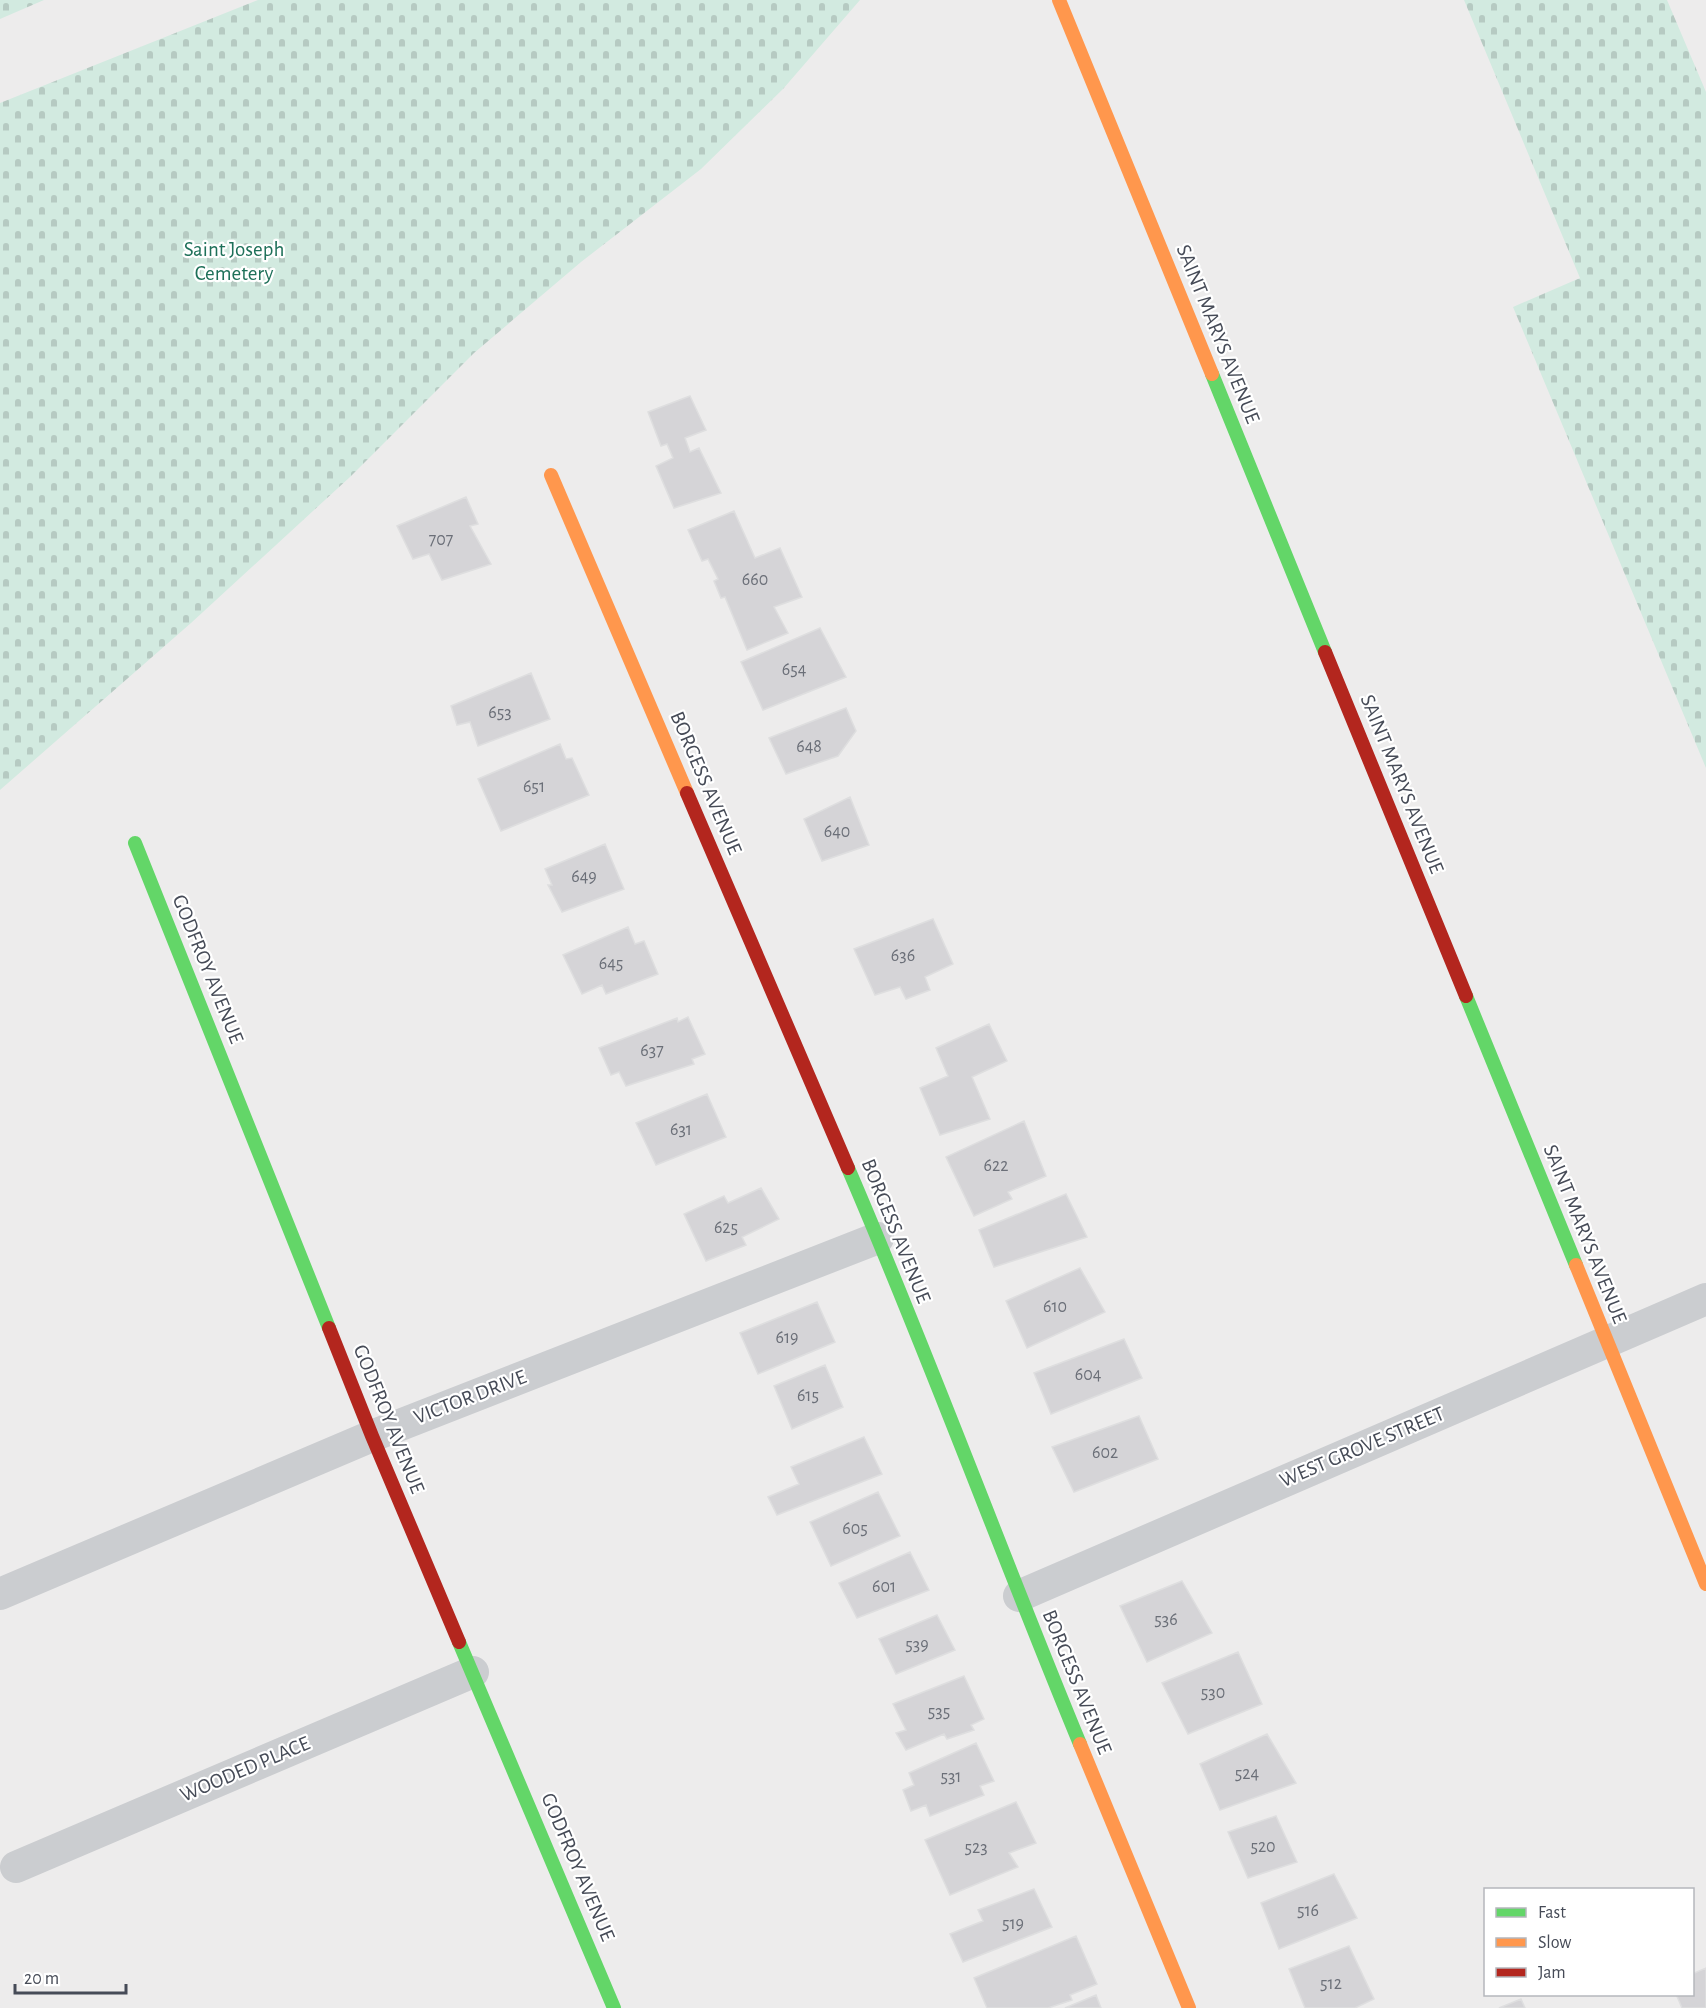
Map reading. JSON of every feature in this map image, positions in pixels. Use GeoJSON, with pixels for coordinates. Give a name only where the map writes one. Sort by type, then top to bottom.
{"type":"FeatureCollection","features":[{"type":"Feature","properties":{"kind":"street","name":"SAINT MARYS AVENUE"},"geometry":{"type":"LineString","coordinates":[[1059,0],[1706,1584]]}},
{"type":"Feature","properties":{"kind":"street","name":"BORGESS AVENUE"},"geometry":{"type":"LineString","coordinates":[[551,475],[878,1238],[1019,1596],[1189,2008]]}},
{"type":"Feature","properties":{"kind":"street","name":"GODFROY AVENUE"},"geometry":{"type":"LineString","coordinates":[[135,843],[372,1436],[614,2008]]}},
{"type":"Feature","properties":{"kind":"street","name":"VICTOR DRIVE"},"geometry":{"type":"LineString","coordinates":[[0,1594],[372,1436],[878,1238]]}},
{"type":"Feature","properties":{"kind":"street","name":"WEST GROVE STREET"},"geometry":{"type":"LineString","coordinates":[[1019,1596],[1706,1299]]}},
{"type":"Feature","properties":{"kind":"street","name":"WOODED PLACE"},"geometry":{"type":"LineString","coordinates":[[16,1867],[473,1672]]}},
{"type":"Feature","properties":{"kind":"green space"},"geometry":{"type":"Polygon","coordinates":[[[0,0],[44,0],[0,19],[0,0]]]}},
{"type":"Feature","properties":{"kind":"green space","name":"Saint Joseph Cemetery"},"geometry":{"type":"Polygon","coordinates":[[[258,0],[860,0],[783,89],[701,169],[581,262],[474,353],[350,477],[191,623],[0,790],[0,103],[258,0]]]}},
{"type":"Feature","properties":{"kind":"green space"},"geometry":{"type":"Polygon","coordinates":[[[1464,0],[1667,0],[1706,92],[1706,768],[1513,307],[1580,278],[1464,0]]]}},
{"type":"Feature","properties":{"kind":"building"},"geometry":{"type":"Polygon","coordinates":[[[690,396],[706,430],[685,438],[690,452],[699,448],[721,493],[674,508],[656,466],[673,458],[667,444],[661,446],[648,412],[690,396]]]}},
{"type":"Feature","properties":{"kind":"building"},"geometry":{"type":"Polygon","coordinates":[[[466,497],[478,524],[470,526],[491,564],[442,580],[429,554],[413,559],[397,526],[466,497]]]}},
{"type":"Feature","properties":{"kind":"building"},"geometry":{"type":"Polygon","coordinates":[[[734,511],[755,558],[780,548],[802,597],[774,607],[788,633],[747,650],[725,597],[721,598],[714,581],[718,579],[708,559],[702,561],[688,530],[734,511]]]}},
{"type":"Feature","properties":{"kind":"building"},"geometry":{"type":"Polygon","coordinates":[[[820,628],[846,677],[763,710],[741,662],[820,628]]]}},
{"type":"Feature","properties":{"kind":"building"},"geometry":{"type":"Polygon","coordinates":[[[531,673],[550,719],[478,746],[470,722],[457,725],[451,706],[531,673]]]}},
{"type":"Feature","properties":{"kind":"building"},"geometry":{"type":"Polygon","coordinates":[[[846,708],[856,731],[838,756],[786,774],[769,738],[846,708]]]}},
{"type":"Feature","properties":{"kind":"building"},"geometry":{"type":"Polygon","coordinates":[[[560,744],[566,759],[572,758],[589,795],[501,831],[478,779],[560,744]]]}},
{"type":"Feature","properties":{"kind":"building"},"geometry":{"type":"Polygon","coordinates":[[[850,797],[869,845],[822,861],[804,819],[850,797]]]}},
{"type":"Feature","properties":{"kind":"building"},"geometry":{"type":"Polygon","coordinates":[[[605,844],[624,889],[562,912],[548,885],[552,885],[545,869],[605,844]]]}},
{"type":"Feature","properties":{"kind":"building"},"geometry":{"type":"Polygon","coordinates":[[[933,919],[953,964],[925,977],[930,990],[906,999],[900,987],[875,995],[854,949],[933,919]]]}},
{"type":"Feature","properties":{"kind":"building"},"geometry":{"type":"Polygon","coordinates":[[[628,927],[635,944],[644,941],[658,974],[606,994],[602,985],[582,994],[563,955],[628,927]]]}},
{"type":"Feature","properties":{"kind":"building"},"geometry":{"type":"Polygon","coordinates":[[[688,1017],[705,1054],[692,1059],[694,1064],[626,1086],[619,1072],[611,1075],[599,1048],[677,1018],[678,1022],[688,1017]]]}},
{"type":"Feature","properties":{"kind":"building"},"geometry":{"type":"Polygon","coordinates":[[[989,1024],[1007,1061],[972,1077],[990,1119],[940,1135],[920,1088],[948,1076],[936,1048],[989,1024]]]}},
{"type":"Feature","properties":{"kind":"building"},"geometry":{"type":"Polygon","coordinates":[[[707,1094],[726,1137],[656,1165],[636,1123],[707,1094]]]}},
{"type":"Feature","properties":{"kind":"building"},"geometry":{"type":"Polygon","coordinates":[[[1024,1121],[1046,1176],[1008,1192],[1012,1199],[974,1216],[946,1157],[1024,1121]]]}},
{"type":"Feature","properties":{"kind":"building"},"geometry":{"type":"Polygon","coordinates":[[[761,1188],[779,1219],[742,1237],[746,1245],[706,1261],[684,1214],[724,1196],[728,1203],[761,1188]]]}},
{"type":"Feature","properties":{"kind":"building"},"geometry":{"type":"Polygon","coordinates":[[[1066,1194],[1087,1237],[994,1267],[979,1230],[1066,1194]]]}},
{"type":"Feature","properties":{"kind":"building"},"geometry":{"type":"Polygon","coordinates":[[[1080,1268],[1105,1312],[1027,1348],[1006,1301],[1080,1268]]]}},
{"type":"Feature","properties":{"kind":"building"},"geometry":{"type":"Polygon","coordinates":[[[817,1302],[835,1342],[758,1374],[740,1333],[817,1302]]]}},
{"type":"Feature","properties":{"kind":"building"},"geometry":{"type":"Polygon","coordinates":[[[1124,1339],[1142,1378],[1051,1414],[1034,1373],[1124,1339]]]}},
{"type":"Feature","properties":{"kind":"building"},"geometry":{"type":"Polygon","coordinates":[[[825,1365],[843,1407],[792,1429],[774,1386],[825,1365]]]}},
{"type":"Feature","properties":{"kind":"building"},"geometry":{"type":"Polygon","coordinates":[[[1139,1416],[1158,1459],[1074,1492],[1052,1447],[1139,1416]]]}},
{"type":"Feature","properties":{"kind":"building"},"geometry":{"type":"Polygon","coordinates":[[[864,1437],[882,1474],[777,1515],[768,1497],[799,1484],[791,1467],[864,1437]]]}},
{"type":"Feature","properties":{"kind":"building"},"geometry":{"type":"Polygon","coordinates":[[[878,1492],[900,1536],[831,1566],[810,1522],[878,1492]]]}},
{"type":"Feature","properties":{"kind":"building"},"geometry":{"type":"Polygon","coordinates":[[[910,1552],[929,1590],[857,1618],[839,1583],[910,1552]]]}},
{"type":"Feature","properties":{"kind":"building"},"geometry":{"type":"Polygon","coordinates":[[[1182,1581],[1212,1633],[1147,1662],[1120,1606],[1182,1581]]]}},
{"type":"Feature","properties":{"kind":"building"},"geometry":{"type":"Polygon","coordinates":[[[937,1615],[955,1650],[896,1674],[879,1639],[937,1615]]]}},
{"type":"Feature","properties":{"kind":"building"},"geometry":{"type":"Polygon","coordinates":[[[1238,1652],[1262,1704],[1188,1734],[1162,1683],[1238,1652]]]}},
{"type":"Feature","properties":{"kind":"building"},"geometry":{"type":"Polygon","coordinates":[[[964,1676],[984,1719],[971,1725],[974,1730],[947,1739],[944,1734],[906,1750],[896,1733],[906,1730],[893,1704],[964,1676]]]}},
{"type":"Feature","properties":{"kind":"building"},"geometry":{"type":"Polygon","coordinates":[[[1267,1734],[1296,1783],[1220,1810],[1200,1764],[1267,1734]]]}},
{"type":"Feature","properties":{"kind":"building"},"geometry":{"type":"Polygon","coordinates":[[[976,1743],[994,1781],[980,1786],[984,1795],[930,1816],[926,1805],[911,1811],[903,1790],[914,1785],[909,1773],[976,1743]]]}},
{"type":"Feature","properties":{"kind":"building"},"geometry":{"type":"Polygon","coordinates":[[[1016,1802],[1036,1843],[1009,1853],[1018,1867],[950,1895],[925,1840],[1016,1802]]]}},
{"type":"Feature","properties":{"kind":"building"},"geometry":{"type":"Polygon","coordinates":[[[1276,1816],[1297,1862],[1248,1878],[1228,1832],[1276,1816]]]}},
{"type":"Feature","properties":{"kind":"building"},"geometry":{"type":"Polygon","coordinates":[[[1334,1874],[1357,1918],[1279,1949],[1261,1903],[1334,1874]]]}},
{"type":"Feature","properties":{"kind":"building"},"geometry":{"type":"Polygon","coordinates":[[[1034,1889],[1052,1927],[963,1962],[950,1934],[983,1921],[978,1910],[1034,1889]]]}},
{"type":"Feature","properties":{"kind":"building"},"geometry":{"type":"Polygon","coordinates":[[[1076,1936],[1097,1984],[1070,1995],[1072,2000],[1048,2008],[987,2008],[974,1978],[1076,1936]]]}},
{"type":"Feature","properties":{"kind":"building"},"geometry":{"type":"Polygon","coordinates":[[[1349,1946],[1374,1999],[1355,2008],[1305,2008],[1289,1969],[1349,1946]]]}},
{"type":"Feature","properties":{"kind":"building"},"geometry":{"type":"Polygon","coordinates":[[[1706,1968],[1706,2008],[1682,2008],[1677,1996],[1694,1996],[1694,1973],[1706,1968]]]}},
{"type":"Feature","properties":{"kind":"building"},"geometry":{"type":"Polygon","coordinates":[[[1096,1995],[1101,2008],[1065,2008],[1096,1995]]]}},
{"type":"Feature","properties":{"kind":"building"},"geometry":{"type":"Polygon","coordinates":[[[1521,1999],[1525,2008],[1499,2008],[1521,1999]]]}},
{"type":"Feature","properties":{"kind":"traffic: fast"},"geometry":{"type":"LineString","coordinates":[[1212,374],[1325,652]]}},
{"type":"Feature","properties":{"kind":"traffic: fast"},"geometry":{"type":"LineString","coordinates":[[135,843],[329,1328]]}},
{"type":"Feature","properties":{"kind":"traffic: fast"},"geometry":{"type":"LineString","coordinates":[[1466,996],[1576,1265]]}},
{"type":"Feature","properties":{"kind":"traffic: fast"},"geometry":{"type":"LineString","coordinates":[[848,1168],[908,1311],[1080,1744]]}},
{"type":"Feature","properties":{"kind":"traffic: fast"},"geometry":{"type":"LineString","coordinates":[[459,1642],[614,2008]]}},
{"type":"Feature","properties":{"kind":"traffic: slow"},"geometry":{"type":"LineString","coordinates":[[1059,0],[1212,374]]}},
{"type":"Feature","properties":{"kind":"traffic: slow"},"geometry":{"type":"LineString","coordinates":[[551,475],[687,793]]}},
{"type":"Feature","properties":{"kind":"traffic: slow"},"geometry":{"type":"LineString","coordinates":[[1576,1265],[1706,1584]]}},
{"type":"Feature","properties":{"kind":"traffic: slow"},"geometry":{"type":"LineString","coordinates":[[1080,1744],[1189,2008]]}},
{"type":"Feature","properties":{"kind":"traffic: jam"},"geometry":{"type":"LineString","coordinates":[[1325,652],[1466,996]]}},
{"type":"Feature","properties":{"kind":"traffic: jam"},"geometry":{"type":"LineString","coordinates":[[687,793],[848,1168]]}},
{"type":"Feature","properties":{"kind":"traffic: jam"},"geometry":{"type":"LineString","coordinates":[[329,1328],[459,1642]]}}]}
